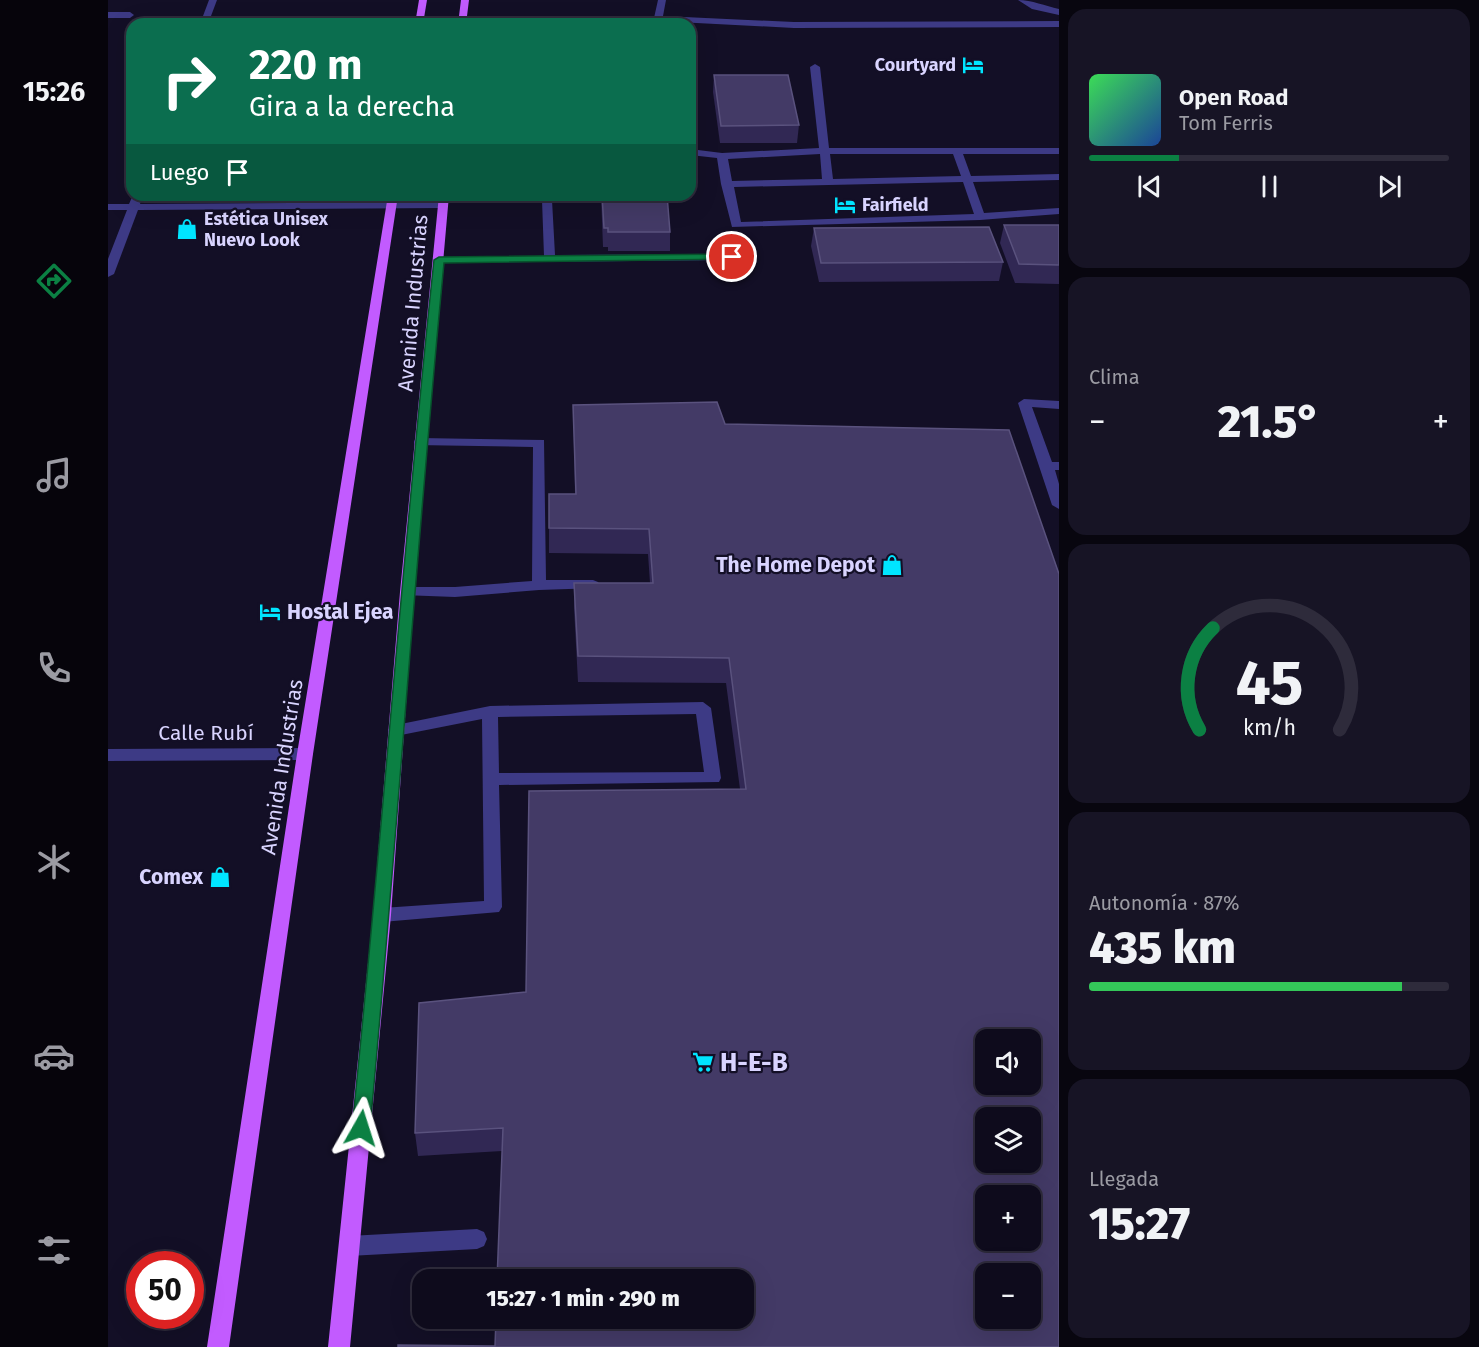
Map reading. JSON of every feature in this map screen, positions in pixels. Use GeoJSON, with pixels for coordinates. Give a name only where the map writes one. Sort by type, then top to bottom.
{"type":"FeatureCollection","features":[{"type":"Feature","properties":{"kind":"main road"},"geometry":{"type":"LineString","coordinates":[[420,18],[423,0]]}},
{"type":"Feature","properties":{"kind":"main road"},"geometry":{"type":"LineString","coordinates":[[463,18],[465,0]]}},
{"type":"Feature","properties":{"kind":"main road","name":"Avenida Industrias"},"geometry":{"type":"LineString","coordinates":[[218,1347],[304,754],[392,201]]}},
{"type":"Feature","properties":{"kind":"main road","name":"Avenida Industrias"},"geometry":{"type":"LineString","coordinates":[[339,1347],[382,915],[407,592],[443,201]]}},
{"type":"Feature","properties":{"kind":"street"},"geometry":{"type":"LineString","coordinates":[[206,18],[213,0]]}},
{"type":"Feature","properties":{"kind":"street"},"geometry":{"type":"LineString","coordinates":[[657,18],[662,0]]}},
{"type":"Feature","properties":{"kind":"street"},"geometry":{"type":"LineString","coordinates":[[1022,0],[1035,7],[1059,12]]}},
{"type":"Feature","properties":{"kind":"street"},"geometry":{"type":"LineString","coordinates":[[108,15],[130,15]]}},
{"type":"Feature","properties":{"kind":"street"},"geometry":{"type":"LineString","coordinates":[[696,20],[794,25],[1059,24]]}},
{"type":"Feature","properties":{"kind":"street"},"geometry":{"type":"LineString","coordinates":[[815,67],[828,183]]}},
{"type":"Feature","properties":{"kind":"street"},"geometry":{"type":"LineString","coordinates":[[696,153],[722,156],[823,151],[1059,151]]}},
{"type":"Feature","properties":{"kind":"street"},"geometry":{"type":"LineString","coordinates":[[957,151],[980,217]]}},
{"type":"Feature","properties":{"kind":"street"},"geometry":{"type":"LineString","coordinates":[[722,156],[736,225],[980,217],[1059,211]]}},
{"type":"Feature","properties":{"kind":"street"},"geometry":{"type":"LineString","coordinates":[[726,184],[1059,177]]}},
{"type":"Feature","properties":{"kind":"street"},"geometry":{"type":"LineString","coordinates":[[108,274],[136,201]]}},
{"type":"Feature","properties":{"kind":"street"},"geometry":{"type":"LineString","coordinates":[[108,207],[355,201]]}},
{"type":"Feature","properties":{"kind":"street"},"geometry":{"type":"LineString","coordinates":[[547,201],[550,257]]}},
{"type":"Feature","properties":{"kind":"street"},"geometry":{"type":"LineString","coordinates":[[439,260],[550,257],[732,257]]}},
{"type":"Feature","properties":{"kind":"street"},"geometry":{"type":"LineString","coordinates":[[1059,405],[1024,404],[1053,466],[1059,505]]}},
{"type":"Feature","properties":{"kind":"street"},"geometry":{"type":"LineString","coordinates":[[420,442],[539,443],[539,585]]}},
{"type":"Feature","properties":{"kind":"street"},"geometry":{"type":"LineString","coordinates":[[407,592],[455,592],[539,585],[606,585]]}},
{"type":"Feature","properties":{"kind":"street"},"geometry":{"type":"LineString","coordinates":[[396,730],[490,712],[703,708],[713,778],[492,779]]}},
{"type":"Feature","properties":{"kind":"street"},"geometry":{"type":"LineString","coordinates":[[382,915],[494,907],[490,712]]}},
{"type":"Feature","properties":{"kind":"street","name":"Calle Rubí"},"geometry":{"type":"LineString","coordinates":[[108,754],[304,754]]}},
{"type":"Feature","properties":{"kind":"street"},"geometry":{"type":"LineString","coordinates":[[349,1246],[477,1239]]}},
{"type":"Feature","properties":{"kind":"building"},"geometry":{"type":"Polygon","coordinates":[[[714,75],[788,75],[799,125],[721,126],[714,75]]]}},
{"type":"Feature","properties":{"kind":"building"},"geometry":{"type":"Polygon","coordinates":[[[602,201],[667,201],[670,232],[608,232],[608,228],[604,228],[602,201]]]}},
{"type":"Feature","properties":{"kind":"building"},"geometry":{"type":"Polygon","coordinates":[[[1004,225],[1059,225],[1059,265],[1019,264],[1004,225]]]}},
{"type":"Feature","properties":{"kind":"building"},"geometry":{"type":"Polygon","coordinates":[[[989,227],[1003,262],[821,263],[814,228],[989,227]]]}},
{"type":"Feature","properties":{"kind":"building","name":"H-E-B"},"geometry":{"type":"Polygon","coordinates":[[[717,402],[725,424],[1009,430],[1059,574],[1059,1347],[398,1347],[398,1345],[495,1346],[496,1329],[754,1329],[754,1269],[497,1269],[503,1128],[415,1133],[419,1003],[526,992],[529,791],[746,789],[729,658],[578,656],[574,583],[653,583],[649,529],[549,528],[549,494],[576,494],[573,405],[717,402]]]}},
{"type":"Feature","properties":{"kind":"place","name":"Courtyard"},"geometry":{"type":"Point","coordinates":[973,65]}},
{"type":"Feature","properties":{"kind":"place","name":"Fairfield"},"geometry":{"type":"Point","coordinates":[845,205]}},
{"type":"Feature","properties":{"kind":"place","name":"Estética Unisex Nuevo Look"},"geometry":{"type":"Point","coordinates":[187,229]}},
{"type":"Feature","properties":{"kind":"place","name":"The Home Depot"},"geometry":{"type":"Point","coordinates":[892,565]}},
{"type":"Feature","properties":{"kind":"place","name":"Hostal Ejea"},"geometry":{"type":"Point","coordinates":[270,612]}},
{"type":"Feature","properties":{"kind":"place","name":"Comex"},"geometry":{"type":"Point","coordinates":[220,877]}},
{"type":"Feature","properties":{"kind":"place","name":"H-E-B"},"geometry":{"type":"Point","coordinates":[703,1062]}},
{"type":"Feature","properties":{"kind":"route"},"geometry":{"type":"LineString","coordinates":[[361,1128],[382,915],[418,463],[439,260],[550,257],[732,257]]}}]}
